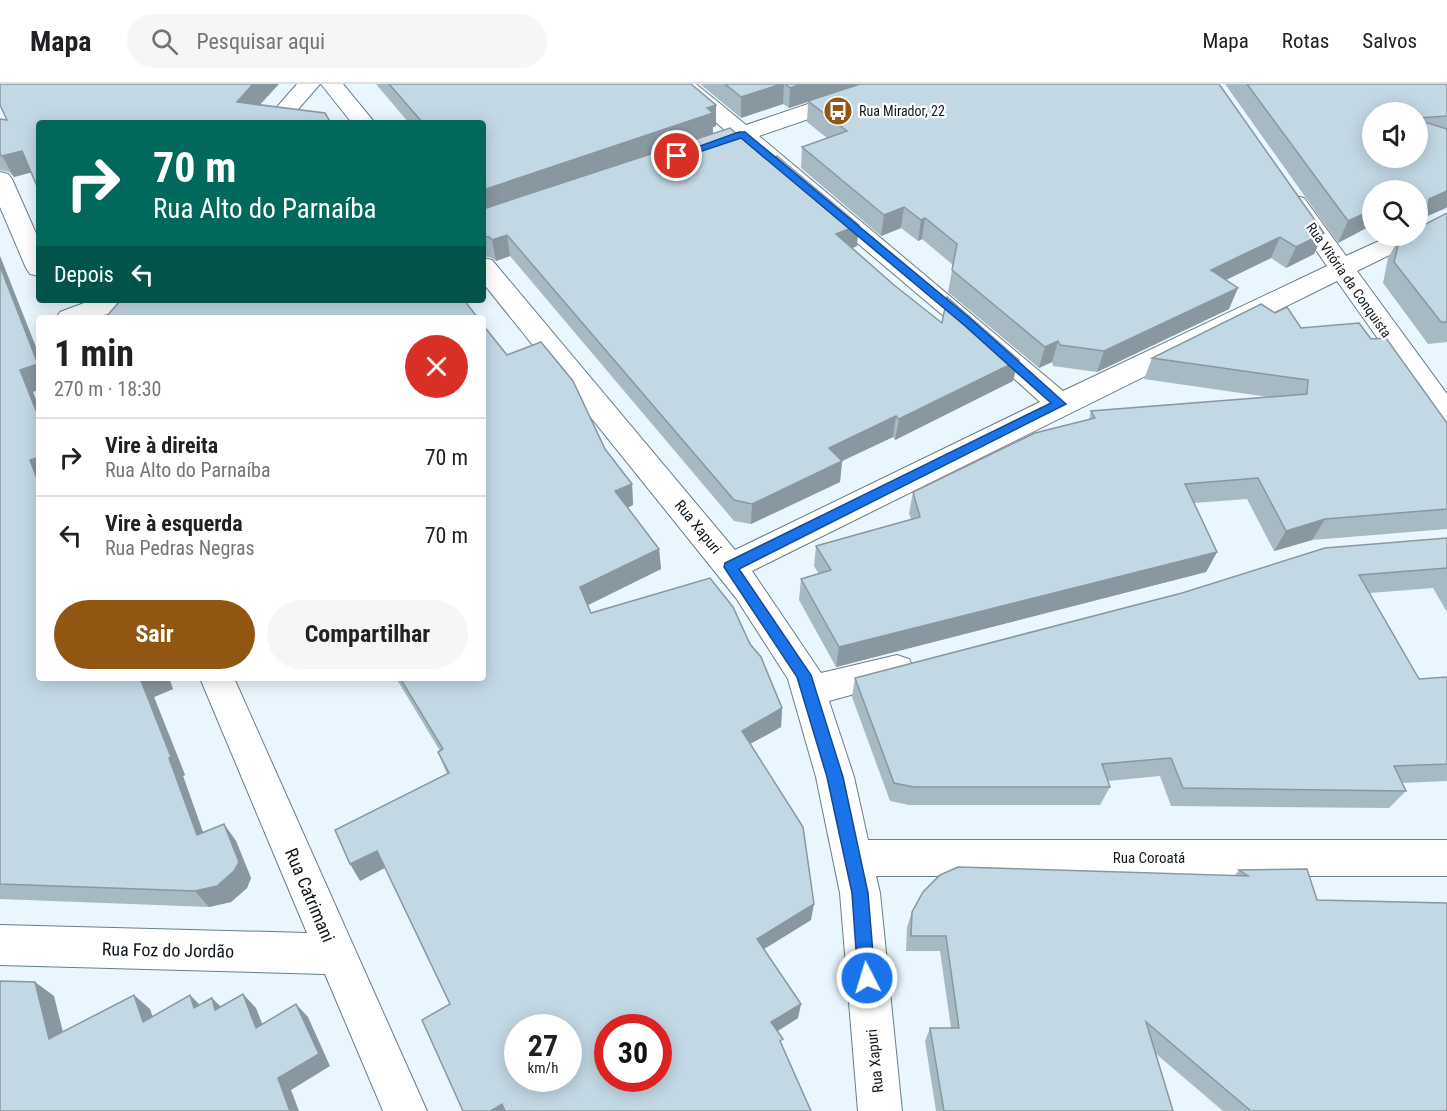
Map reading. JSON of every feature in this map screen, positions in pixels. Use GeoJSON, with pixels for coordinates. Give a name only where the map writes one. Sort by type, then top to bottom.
{"type":"FeatureCollection","features":[{"type":"Feature","properties":{"kind":"street"},"geometry":{"type":"LineString","coordinates":[[277,120],[309,84]]}},
{"type":"Feature","properties":{"kind":"street"},"geometry":{"type":"LineString","coordinates":[[683,84],[968,323],[1060,404]]}},
{"type":"Feature","properties":{"kind":"street"},"geometry":{"type":"LineString","coordinates":[[708,146],[888,84]]}},
{"type":"Feature","properties":{"kind":"street"},"geometry":{"type":"LineString","coordinates":[[336,85],[362,120]]}},
{"type":"Feature","properties":{"kind":"street"},"geometry":{"type":"LineString","coordinates":[[0,179],[36,261]]}},
{"type":"Feature","properties":{"kind":"street","name":"Rua Vitória da Conquista"},"geometry":{"type":"LineString","coordinates":[[1279,181],[1447,415]]}},
{"type":"Feature","properties":{"kind":"street"},"geometry":{"type":"LineString","coordinates":[[730,567],[1388,246]]}},
{"type":"Feature","properties":{"kind":"street","name":"Rua Xapuri"},"geometry":{"type":"LineString","coordinates":[[486,270],[748,589],[804,675],[835,777],[860,893],[880,1111]]}},
{"type":"Feature","properties":{"kind":"street"},"geometry":{"type":"LineString","coordinates":[[77,315],[109,303]]}},
{"type":"Feature","properties":{"kind":"street"},"geometry":{"type":"LineString","coordinates":[[809,691],[922,664]]}},
{"type":"Feature","properties":{"kind":"street","name":"Rua Catrimani"},"geometry":{"type":"LineString","coordinates":[[218,681],[405,1111]]}},
{"type":"Feature","properties":{"kind":"street","name":"Rua Coroatá"},"geometry":{"type":"LineString","coordinates":[[852,858],[1447,858]]}},
{"type":"Feature","properties":{"kind":"street","name":"Rua Foz do Jordão"},"geometry":{"type":"LineString","coordinates":[[0,945],[336,954]]}},
{"type":"Feature","properties":{"kind":"building"},"geometry":{"type":"Polygon","coordinates":[[[0,84],[253,84],[237,102],[325,113],[329,120],[36,120],[36,184],[22,151],[2,156],[0,154],[0,119],[7,120],[0,105],[0,84]]]}},
{"type":"Feature","properties":{"kind":"building"},"geometry":{"type":"Polygon","coordinates":[[[389,84],[691,84],[716,105],[707,108],[713,113],[486,189],[486,120],[420,120],[389,84]]]}},
{"type":"Feature","properties":{"kind":"building"},"geometry":{"type":"Polygon","coordinates":[[[725,84],[781,84],[741,97],[725,84]]]}},
{"type":"Feature","properties":{"kind":"building"},"geometry":{"type":"Polygon","coordinates":[[[785,84],[801,84],[790,88],[785,84]]]}},
{"type":"Feature","properties":{"kind":"building"},"geometry":{"type":"Polygon","coordinates":[[[860,84],[1219,84],[1324,233],[1296,247],[1280,237],[1211,270],[1238,288],[1104,351],[1060,345],[1058,341],[1045,347],[952,270],[957,244],[925,218],[921,220],[904,207],[884,215],[802,147],[847,131],[808,101],[860,84]]]}},
{"type":"Feature","properties":{"kind":"building"},"geometry":{"type":"Polygon","coordinates":[[[1247,84],[1447,84],[1447,116],[1428,117],[1428,102],[1362,102],[1362,168],[1428,168],[1428,123],[1447,129],[1447,191],[1429,199],[1428,206],[1428,180],[1362,180],[1362,215],[1348,221],[1247,84]]]}},
{"type":"Feature","properties":{"kind":"building"},"geometry":{"type":"Polygon","coordinates":[[[730,128],[767,160],[777,156],[859,225],[836,234],[894,285],[942,323],[947,297],[1019,360],[899,419],[896,416],[829,448],[842,461],[752,504],[734,500],[507,235],[492,240],[486,236],[486,208],[730,128]]]}},
{"type":"Feature","properties":{"kind":"building"},"geometry":{"type":"Polygon","coordinates":[[[1447,213],[1447,322],[1441,322],[1394,262],[1398,246],[1428,246],[1428,223],[1447,213]]]}},
{"type":"Feature","properties":{"kind":"building"},"geometry":{"type":"Polygon","coordinates":[[[0,266],[36,359],[36,365],[20,370],[36,410],[36,458],[30,460],[36,476],[36,681],[141,681],[171,757],[169,758],[197,835],[224,824],[239,862],[234,871],[217,886],[195,891],[0,884],[0,266]]]}},
{"type":"Feature","properties":{"kind":"building"},"geometry":{"type":"Polygon","coordinates":[[[118,303],[466,303],[476,315],[108,315],[118,303]]]}},
{"type":"Feature","properties":{"kind":"building"},"geometry":{"type":"Polygon","coordinates":[[[1261,304],[1275,313],[1287,307],[1301,328],[1359,323],[1371,339],[1386,338],[1447,423],[1447,509],[1325,519],[1286,531],[1258,478],[1185,484],[1217,552],[839,647],[801,579],[831,570],[816,546],[920,517],[913,492],[1035,433],[1095,418],[1091,411],[1307,394],[1308,380],[1152,358],[1261,304]]]}},
{"type":"Feature","properties":{"kind":"building"},"geometry":{"type":"Polygon","coordinates":[[[486,329],[507,355],[541,342],[573,381],[605,449],[632,484],[615,491],[659,549],[580,587],[591,613],[710,578],[733,607],[750,644],[761,657],[782,708],[742,731],[803,827],[814,904],[757,939],[801,1004],[771,1022],[783,1039],[780,1041],[811,1111],[505,1111],[502,1104],[491,1111],[463,1111],[422,1020],[450,1004],[377,851],[350,864],[335,830],[449,773],[438,752],[443,749],[402,681],[486,681],[486,329]]]}},
{"type":"Feature","properties":{"kind":"building"},"geometry":{"type":"Polygon","coordinates":[[[1447,538],[1447,568],[1359,575],[1419,679],[1447,677],[1447,764],[1394,766],[1406,791],[1183,788],[1171,758],[1102,764],[1110,787],[914,787],[894,783],[855,678],[1182,593],[1325,548],[1447,538]]]}},
{"type":"Feature","properties":{"kind":"building"},"geometry":{"type":"Polygon","coordinates":[[[958,867],[1248,876],[1239,870],[1307,869],[1317,900],[1447,903],[1447,1111],[1251,1111],[1146,1022],[1173,1111],[944,1111],[930,1028],[959,1028],[946,936],[911,936],[912,912],[923,892],[940,875],[958,867]]]}},
{"type":"Feature","properties":{"kind":"building"},"geometry":{"type":"Polygon","coordinates":[[[0,981],[35,982],[49,1039],[134,995],[143,1022],[190,995],[194,1008],[212,998],[215,1010],[243,994],[256,1028],[296,1004],[319,1054],[278,1078],[290,1111],[0,1111],[0,981]]]}},
{"type":"Feature","properties":{"kind":"place","name":"Rua Mirador, 22"},"geometry":{"type":"Point","coordinates":[838,111]}},
{"type":"Feature","properties":{"kind":"route"},"geometry":{"type":"LineString","coordinates":[[677,156],[742,134],[968,323],[1060,404],[730,567],[748,589],[804,675],[835,777],[860,893],[867,978]]}}]}
